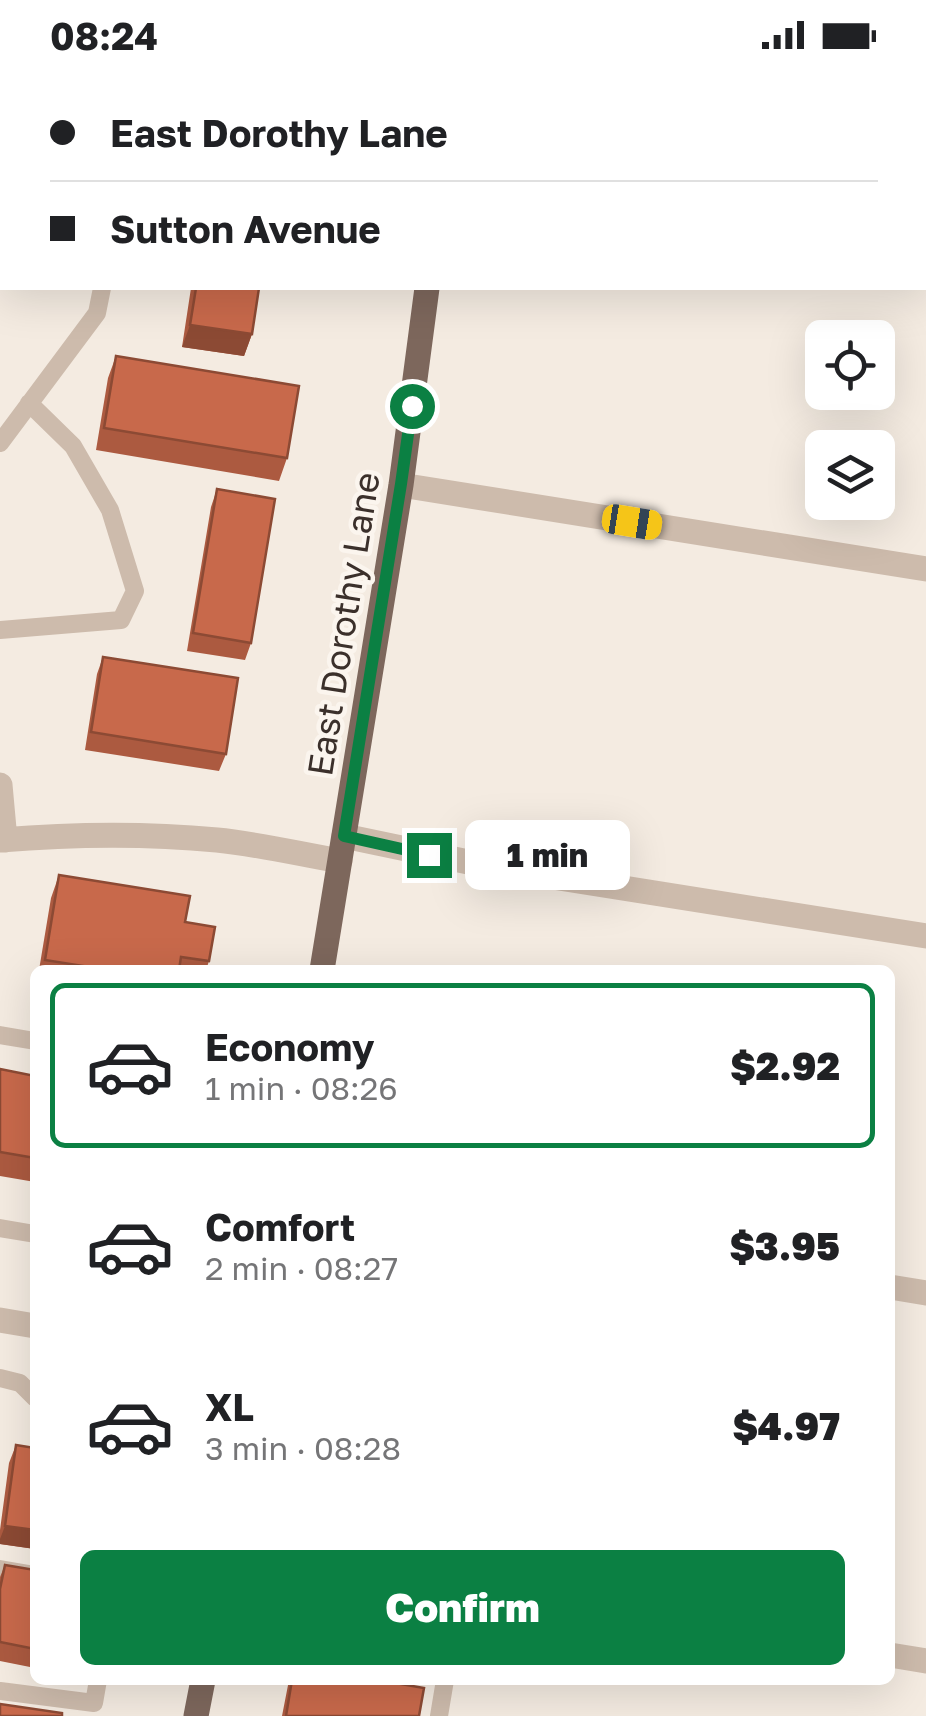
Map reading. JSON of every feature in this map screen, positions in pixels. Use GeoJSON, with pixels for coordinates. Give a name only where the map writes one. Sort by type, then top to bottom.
{"type":"FeatureCollection","features":[{"type":"Feature","properties":{"kind":"main road","name":"East Dorothy Lane"},"geometry":{"type":"LineString","coordinates":[[323,965],[401,484],[427,290]]}},
{"type":"Feature","properties":{"kind":"main road"},"geometry":{"type":"LineString","coordinates":[[196,1716],[202,1685]]}},
{"type":"Feature","properties":{"kind":"street"},"geometry":{"type":"LineString","coordinates":[[401,484],[926,569]]}},
{"type":"Feature","properties":{"kind":"street"},"geometry":{"type":"LineString","coordinates":[[0,785],[2,840],[152,836],[342,849],[497,868],[926,936]]}},
{"type":"Feature","properties":{"kind":"street"},"geometry":{"type":"LineString","coordinates":[[895,1287],[926,1293]]}},
{"type":"Feature","properties":{"kind":"street"},"geometry":{"type":"LineString","coordinates":[[0,1320],[30,1325]]}},
{"type":"Feature","properties":{"kind":"street"},"geometry":{"type":"LineString","coordinates":[[895,1656],[926,1661]]}},
{"type":"Feature","properties":{"kind":"lane"},"geometry":{"type":"LineString","coordinates":[[0,442],[97,313],[102,290]]}},
{"type":"Feature","properties":{"kind":"lane"},"geometry":{"type":"LineString","coordinates":[[0,630],[120,620],[135,590],[110,510],[73,446],[29,402]]}},
{"type":"Feature","properties":{"kind":"lane"},"geometry":{"type":"LineString","coordinates":[[0,1036],[30,1040]]}},
{"type":"Feature","properties":{"kind":"lane"},"geometry":{"type":"LineString","coordinates":[[0,1228],[30,1233]]}},
{"type":"Feature","properties":{"kind":"lane"},"geometry":{"type":"LineString","coordinates":[[0,1378],[20,1383],[30,1393]]}},
{"type":"Feature","properties":{"kind":"lane"},"geometry":{"type":"LineString","coordinates":[[0,1569],[30,1574]]}},
{"type":"Feature","properties":{"kind":"lane"},"geometry":{"type":"LineString","coordinates":[[0,1691],[94,1703],[97,1685]]}},
{"type":"Feature","properties":{"kind":"lane"},"geometry":{"type":"LineString","coordinates":[[439,1716],[444,1685]]}},
{"type":"Feature","properties":{"kind":"building"},"geometry":{"type":"Polygon","coordinates":[[[196,290],[259,290],[252,334],[190,325],[196,290]]]}},
{"type":"Feature","properties":{"kind":"building"},"geometry":{"type":"Polygon","coordinates":[[[116,356],[299,386],[287,458],[104,428],[116,356]]]}},
{"type":"Feature","properties":{"kind":"building"},"geometry":{"type":"Polygon","coordinates":[[[217,489],[275,499],[251,643],[193,633],[217,489]]]}},
{"type":"Feature","properties":{"kind":"building"},"geometry":{"type":"Polygon","coordinates":[[[103,657],[238,678],[226,754],[91,732],[103,657]]]}},
{"type":"Feature","properties":{"kind":"building"},"geometry":{"type":"Polygon","coordinates":[[[59,875],[190,896],[185,922],[215,927],[209,961],[181,957],[180,965],[76,965],[45,960],[59,875]]]}},
{"type":"Feature","properties":{"kind":"building"},"geometry":{"type":"Polygon","coordinates":[[[0,1069],[30,1075],[30,1157],[0,1152],[0,1069]]]}},
{"type":"Feature","properties":{"kind":"building"},"geometry":{"type":"Polygon","coordinates":[[[16,1445],[30,1447],[30,1529],[5,1526],[16,1445]]]}},
{"type":"Feature","properties":{"kind":"building"},"geometry":{"type":"Polygon","coordinates":[[[5,1565],[30,1569],[30,1648],[0,1642],[0,1589],[5,1565]]]}},
{"type":"Feature","properties":{"kind":"building"},"geometry":{"type":"Polygon","coordinates":[[[291,1685],[424,1688],[419,1716],[286,1716],[291,1685]]]}},
{"type":"Feature","properties":{"kind":"building"},"geometry":{"type":"Polygon","coordinates":[[[0,1704],[62,1713],[62,1716],[0,1716],[0,1704]]]}},
{"type":"Feature","properties":{"kind":"route"},"geometry":{"type":"LineString","coordinates":[[412,406],[344,836],[429,855]]}}]}
